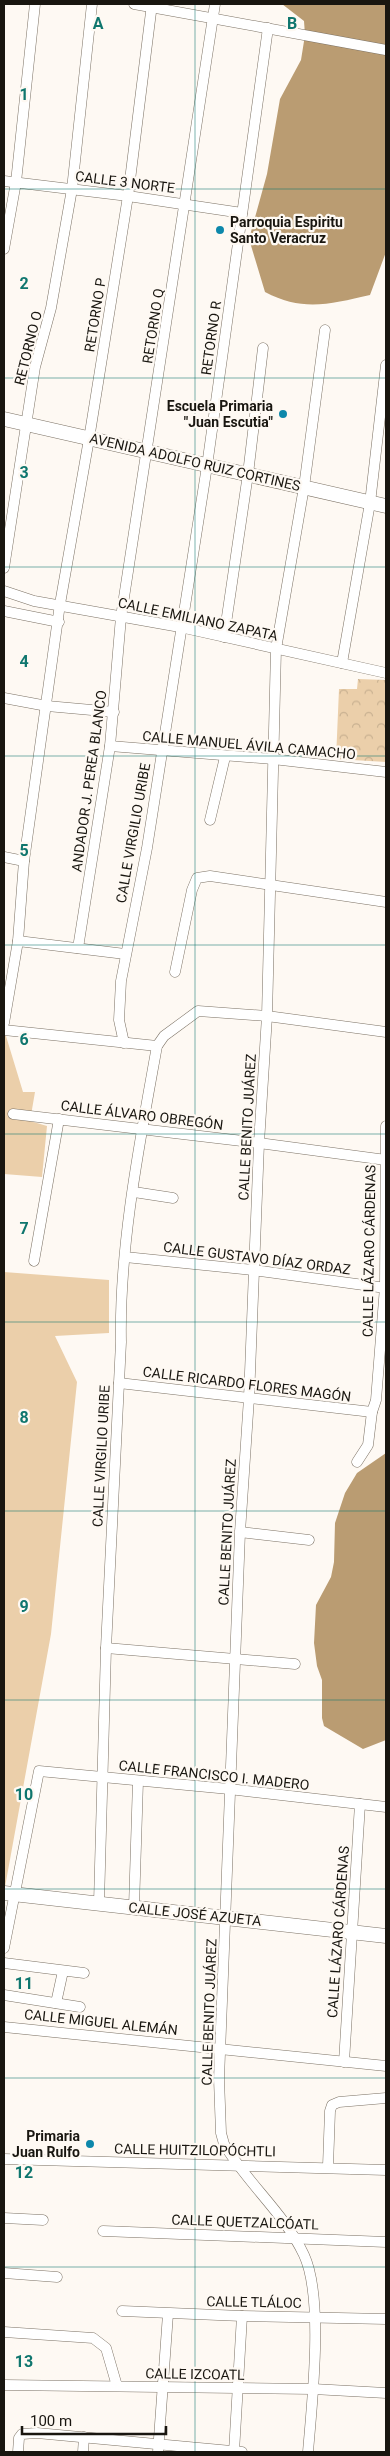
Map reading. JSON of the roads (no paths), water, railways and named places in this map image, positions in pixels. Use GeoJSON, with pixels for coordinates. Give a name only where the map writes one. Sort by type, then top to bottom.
{"type":"FeatureCollection","features":[{"type":"Feature","properties":{"kind":"street"},"geometry":{"type":"LineString","coordinates":[[4,249],[16,182],[35,4]]}},
{"type":"Feature","properties":{"kind":"street","name":"RETORNO O"},"geometry":{"type":"LineString","coordinates":[[4,568],[35,367],[52,308],[72,189],[92,4]]}},
{"type":"Feature","properties":{"kind":"street"},"geometry":{"type":"LineString","coordinates":[[134,4],[152,5],[386,50]]}},
{"type":"Feature","properties":{"kind":"street","name":"RETORNO Q"},"geometry":{"type":"LineString","coordinates":[[122,617],[215,4]]}},
{"type":"Feature","properties":{"kind":"street","name":"RETORNO P"},"geometry":{"type":"LineString","coordinates":[[4,1023],[18,941],[24,861],[59,622],[60,604],[128,196],[152,5]]}},
{"type":"Feature","properties":{"kind":"street","name":"RETORNO R"},"geometry":{"type":"LineString","coordinates":[[180,628],[207,466],[268,28]]}},
{"type":"Feature","properties":{"kind":"street","name":"CALLE 3 NORTE"},"geometry":{"type":"LineString","coordinates":[[4,181],[128,196],[242,213]]}},
{"type":"Feature","properties":{"kind":"street","name":"CALLE BENITO JUÁREZ"},"geometry":{"type":"LineString","coordinates":[[308,2452],[313,2389],[314,2317],[309,2270],[294,2238],[230,2154],[222,2133],[220,2048],[234,1659],[249,1398],[259,1142],[267,1016],[276,649],[304,487],[326,330]]}},
{"type":"Feature","properties":{"kind":"street"},"geometry":{"type":"LineString","coordinates":[[224,637],[248,474],[263,348]]}},
{"type":"Feature","properties":{"kind":"street"},"geometry":{"type":"LineString","coordinates":[[342,662],[370,503],[386,365]]}},
{"type":"Feature","properties":{"kind":"street","name":"AVENIDA ADOLFO RUIZ CORTINES"},"geometry":{"type":"LineString","coordinates":[[4,419],[386,506]]}},
{"type":"Feature","properties":{"kind":"street","name":"CALLE EMILIANO ZAPATA"},"geometry":{"type":"LineString","coordinates":[[4,591],[34,601],[60,604],[180,628],[386,673]]}},
{"type":"Feature","properties":{"kind":"street"},"geometry":{"type":"LineString","coordinates":[[4,611],[59,622]]}},
{"type":"Feature","properties":{"kind":"street","name":"ANDADOR J. PEREA BLANCO"},"geometry":{"type":"LineString","coordinates":[[78,948],[110,746],[122,617]]}},
{"type":"Feature","properties":{"kind":"street","name":"CALLE VIRGILIO URIBE"},"geometry":{"type":"LineString","coordinates":[[124,1043],[119,1020],[125,954],[147,848],[180,628]]}},
{"type":"Feature","properties":{"kind":"street"},"geometry":{"type":"LineString","coordinates":[[4,698],[47,706],[114,712]]}},
{"type":"Feature","properties":{"kind":"street","name":"CALLE MANUEL ÁVILA CAMACHO"},"geometry":{"type":"LineString","coordinates":[[110,746],[161,752],[273,759],[386,772]]}},
{"type":"Feature","properties":{"kind":"street"},"geometry":{"type":"LineString","coordinates":[[210,820],[224,757]]}},
{"type":"Feature","properties":{"kind":"street"},"geometry":{"type":"LineString","coordinates":[[4,858],[24,861]]}},
{"type":"Feature","properties":{"kind":"street"},"geometry":{"type":"LineString","coordinates":[[175,972],[192,890],[197,878],[210,876],[386,902]]}},
{"type":"Feature","properties":{"kind":"street"},"geometry":{"type":"LineString","coordinates":[[18,941],[125,954]]}},
{"type":"Feature","properties":{"kind":"street"},"geometry":{"type":"LineString","coordinates":[[4,1030],[157,1046],[164,1036],[198,1011],[267,1016],[386,1032]]}},
{"type":"Feature","properties":{"kind":"street","name":"CALLE VIRGILIO URIBE"},"geometry":{"type":"LineString","coordinates":[[98,1903],[106,1648],[119,1383],[120,1293],[142,1129],[157,1046]]}},
{"type":"Feature","properties":{"kind":"street","name":"CALLE ÁLVARO OBREGÓN"},"geometry":{"type":"LineString","coordinates":[[13,1114],[259,1142],[385,1160]]}},
{"type":"Feature","properties":{"kind":"street"},"geometry":{"type":"LineString","coordinates":[[34,1262],[59,1119]]}},
{"type":"Feature","properties":{"kind":"street","name":"CALLE LÁZARO CÁRDENAS"},"geometry":{"type":"LineString","coordinates":[[357,1462],[368,1445],[372,1412],[376,1400],[385,1287],[386,1126]]}},
{"type":"Feature","properties":{"kind":"street"},"geometry":{"type":"LineString","coordinates":[[134,1192],[173,1198]]}},
{"type":"Feature","properties":{"kind":"street","name":"CALLE GUSTAVO DÍAZ ORDAZ"},"geometry":{"type":"LineString","coordinates":[[125,1257],[253,1270],[385,1287]]}},
{"type":"Feature","properties":{"kind":"street","name":"CALLE RICARDO FLORES MAGÓN"},"geometry":{"type":"LineString","coordinates":[[119,1383],[372,1412]]}},
{"type":"Feature","properties":{"kind":"street"},"geometry":{"type":"LineString","coordinates":[[240,1532],[308,1540]]}},
{"type":"Feature","properties":{"kind":"street"},"geometry":{"type":"LineString","coordinates":[[106,1648],[295,1664]]}},
{"type":"Feature","properties":{"kind":"street","name":"CALLE FRANCISCO I. MADERO"},"geometry":{"type":"LineString","coordinates":[[9,1893],[39,1771],[229,1789],[386,1807]]}},
{"type":"Feature","properties":{"kind":"street"},"geometry":{"type":"LineString","coordinates":[[134,1907],[138,1781]]}},
{"type":"Feature","properties":{"kind":"street","name":"CALLE LÁZARO CÁRDENAS"},"geometry":{"type":"LineString","coordinates":[[344,2062],[360,1804]]}},
{"type":"Feature","properties":{"kind":"street"},"geometry":{"type":"LineString","coordinates":[[4,1948],[9,1893]]}},
{"type":"Feature","properties":{"kind":"street","name":"CALLE JOSÉ AZUETA"},"geometry":{"type":"LineString","coordinates":[[9,1893],[386,1936]]}},
{"type":"Feature","properties":{"kind":"street"},"geometry":{"type":"LineString","coordinates":[[4,1963],[84,1973]]}},
{"type":"Feature","properties":{"kind":"street"},"geometry":{"type":"LineString","coordinates":[[56,2003],[63,1971]]}},
{"type":"Feature","properties":{"kind":"street"},"geometry":{"type":"LineString","coordinates":[[4,1995],[80,2007]]}},
{"type":"Feature","properties":{"kind":"street","name":"CALLE MIGUEL ALEMÁN"},"geometry":{"type":"LineString","coordinates":[[4,2026],[386,2066]]}},
{"type":"Feature","properties":{"kind":"street"},"geometry":{"type":"LineString","coordinates":[[328,2166],[330,2111],[332,2105],[339,2102],[386,2098]]}},
{"type":"Feature","properties":{"kind":"street","name":"CALLE HUITZILOPÓCHTLI"},"geometry":{"type":"LineString","coordinates":[[4,2159],[328,2166],[386,2170]]}},
{"type":"Feature","properties":{"kind":"street"},"geometry":{"type":"LineString","coordinates":[[4,2218],[43,2220]]}},
{"type":"Feature","properties":{"kind":"street","name":"CALLE QUETZALCÓATL"},"geometry":{"type":"LineString","coordinates":[[103,2231],[386,2242]]}},
{"type":"Feature","properties":{"kind":"street"},"geometry":{"type":"LineString","coordinates":[[4,2273],[57,2277]]}},
{"type":"Feature","properties":{"kind":"street","name":"CALLE TLÁLOC"},"geometry":{"type":"LineString","coordinates":[[122,2311],[168,2314],[386,2319]]}},
{"type":"Feature","properties":{"kind":"street"},"geometry":{"type":"LineString","coordinates":[[158,2448],[168,2314]]}},
{"type":"Feature","properties":{"kind":"street"},"geometry":{"type":"LineString","coordinates":[[234,2452],[242,2316]]}},
{"type":"Feature","properties":{"kind":"street"},"geometry":{"type":"LineString","coordinates":[[4,2332],[93,2338],[106,2348],[117,2386]]}},
{"type":"Feature","properties":{"kind":"street","name":"CALLE IZCOATL"},"geometry":{"type":"LineString","coordinates":[[4,2385],[313,2389],[386,2393]]}},
{"type":"Feature","properties":{"kind":"street"},"geometry":{"type":"LineString","coordinates":[[18,2452],[19,2438],[22,2434],[37,2433],[84,2437],[158,2448],[242,2452]]}},
{"type":"Feature","properties":{"kind":"street"},"geometry":{"type":"LineString","coordinates":[[83,2452],[84,2437]]}},
{"type":"Feature","properties":{"kind":"place","name":"Parroquia Espiritu Santo Veracruz"},"geometry":{"type":"Point","coordinates":[220,230]}},
{"type":"Feature","properties":{"kind":"place","name":"Escuela Primaria \"Juan Escutia\""},"geometry":{"type":"Point","coordinates":[283,414]}},
{"type":"Feature","properties":{"kind":"place","name":"Primaria Juan Rulfo"},"geometry":{"type":"Point","coordinates":[90,2144]}}]}
